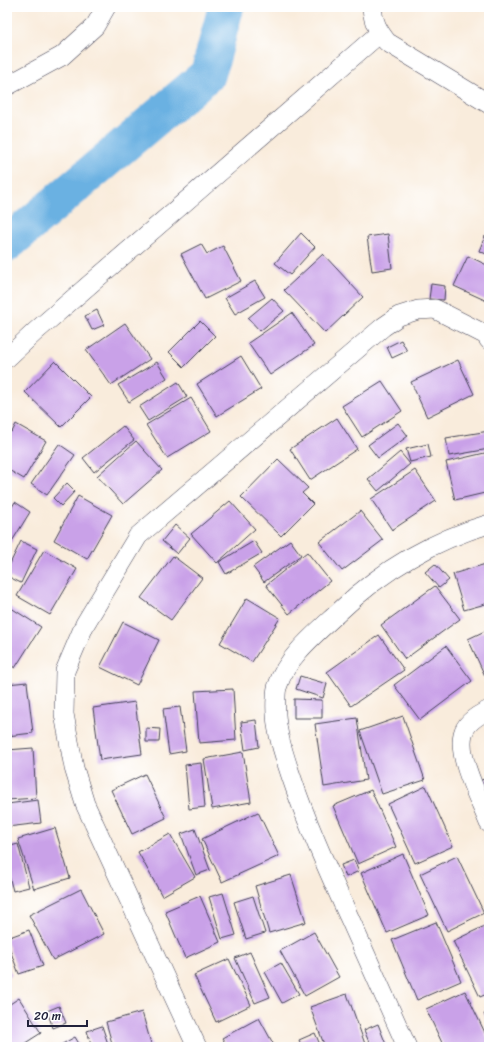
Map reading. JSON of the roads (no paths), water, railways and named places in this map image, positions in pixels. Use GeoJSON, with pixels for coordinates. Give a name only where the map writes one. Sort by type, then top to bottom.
{"type":"FeatureCollection","features":[{"type":"Feature","properties":{"kind":"street"},"geometry":{"type":"LineString","coordinates":[[7,86],[62,56],[95,26],[106,7]]}},
{"type":"Feature","properties":{"kind":"street"},"geometry":{"type":"LineString","coordinates":[[372,7],[373,18],[380,33],[387,42],[489,104]]}},
{"type":"Feature","properties":{"kind":"street"},"geometry":{"type":"LineString","coordinates":[[7,358],[42,325],[380,33]]}},
{"type":"Feature","properties":{"kind":"street"},"geometry":{"type":"LineString","coordinates":[[197,1047],[85,804],[74,768],[64,714],[65,672],[85,624],[138,536],[377,332],[399,316],[418,310],[435,309],[486,335],[489,340]]}},
{"type":"Feature","properties":{"kind":"street"},"geometry":{"type":"LineString","coordinates":[[407,1047],[321,855],[301,806],[283,753],[277,728],[277,686],[283,671],[295,654],[352,599],[381,577],[423,550],[489,524]]}},
{"type":"Feature","properties":{"kind":"street"},"geometry":{"type":"LineString","coordinates":[[489,710],[477,715],[468,724],[463,734],[462,745],[464,764],[489,822]]}},
{"type":"Feature","properties":{"kind":"waterway"},"geometry":{"type":"LineString","coordinates":[[7,244],[208,74],[226,7]]}}]}
